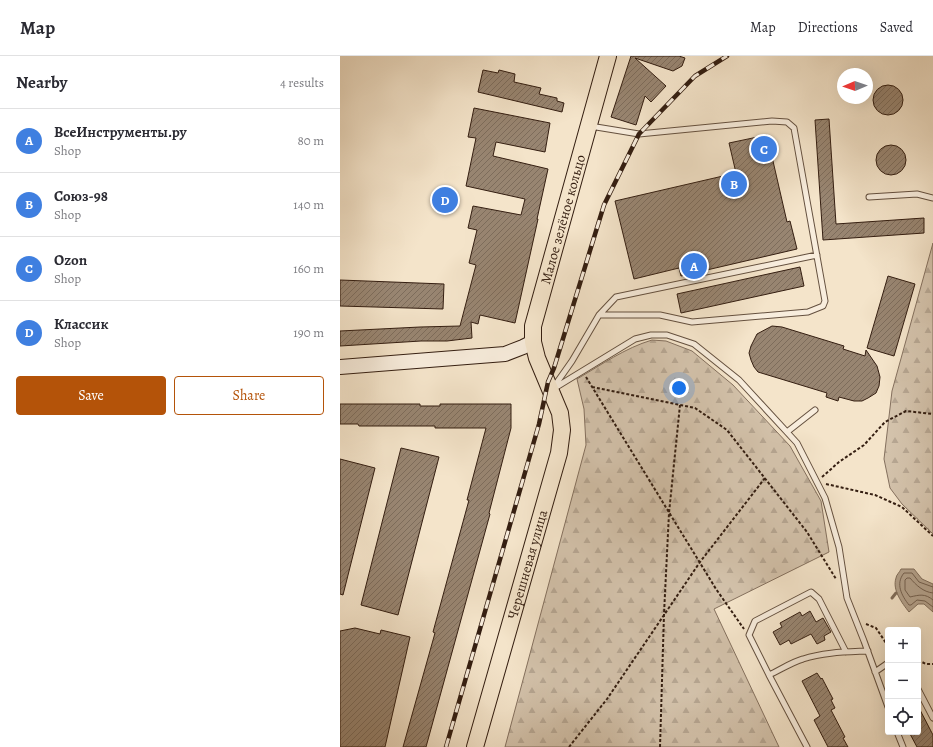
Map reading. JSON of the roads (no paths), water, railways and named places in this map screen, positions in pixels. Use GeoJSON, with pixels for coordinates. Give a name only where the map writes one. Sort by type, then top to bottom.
{"type":"FeatureCollection","features":[{"type":"Feature","properties":{"kind":"main road","name":"Малое зелёное кольцо"},"geometry":{"type":"LineString","coordinates":[[550,386],[537,358],[533,342],[533,326],[608,56]]}},
{"type":"Feature","properties":{"kind":"main road","name":"Черешневая улица"},"geometry":{"type":"LineString","coordinates":[[475,747],[559,453],[562,430],[560,413],[550,386]]}},
{"type":"Feature","properties":{"kind":"street"},"geometry":{"type":"LineString","coordinates":[[340,367],[505,354],[533,342]]}},
{"type":"Feature","properties":{"kind":"lane"},"geometry":{"type":"LineString","coordinates":[[589,126],[640,134],[772,121],[787,122],[794,128],[825,301],[823,306],[808,312],[692,322],[660,315],[599,315]]}},
{"type":"Feature","properties":{"kind":"lane"},"geometry":{"type":"LineString","coordinates":[[869,196],[917,194],[933,198]]}},
{"type":"Feature","properties":{"kind":"lane"},"geometry":{"type":"LineString","coordinates":[[550,386],[572,361],[599,315],[616,297],[817,255]]}},
{"type":"Feature","properties":{"kind":"lane"},"geometry":{"type":"LineString","coordinates":[[550,386],[582,371],[635,339],[651,335],[667,334],[694,344],[740,380],[797,443],[825,498],[839,547],[847,598],[885,699]]}},
{"type":"Feature","properties":{"kind":"lane"},"geometry":{"type":"LineString","coordinates":[[787,432],[815,410]]}},
{"type":"Feature","properties":{"kind":"lane"},"geometry":{"type":"LineString","coordinates":[[807,747],[749,635],[755,621],[811,592],[819,599],[846,652]]}},
{"type":"Feature","properties":{"kind":"lane"},"geometry":{"type":"LineString","coordinates":[[770,675],[802,659],[831,652],[868,651]]}},
{"type":"Feature","properties":{"kind":"lane"},"geometry":{"type":"LineString","coordinates":[[875,672],[885,665]]}},
{"type":"Feature","properties":{"kind":"lane"},"geometry":{"type":"LineString","coordinates":[[921,695],[933,718]]}},
{"type":"Feature","properties":{"kind":"lane"},"geometry":{"type":"LineString","coordinates":[[898,735],[903,747]]}},
{"type":"Feature","properties":{"kind":"water"},"geometry":{"type":"Polygon","coordinates":[[[901,569],[914,569],[922,579],[933,584],[933,612],[924,604],[918,604],[909,612],[906,608],[898,596],[895,587],[896,577],[901,569]]]}},
{"type":"Feature","properties":{"kind":"waterway"},"geometry":{"type":"LineString","coordinates":[[892,598],[896,593]]}},
{"type":"Feature","properties":{"kind":"railway"},"geometry":{"type":"LineString","coordinates":[[446,747],[539,424],[548,382],[554,368],[604,205],[639,134],[695,76],[727,56]]}},
{"type":"Feature","properties":{"kind":"place","name":"Ozon"},"geometry":{"type":"Point","coordinates":[764,149]}},
{"type":"Feature","properties":{"kind":"place","name":"Союз-98"},"geometry":{"type":"Point","coordinates":[734,184]}},
{"type":"Feature","properties":{"kind":"place","name":"Классик"},"geometry":{"type":"Point","coordinates":[445,200]}},
{"type":"Feature","properties":{"kind":"place","name":"ВсеИнструменты.ру"},"geometry":{"type":"Point","coordinates":[694,266]}}]}
